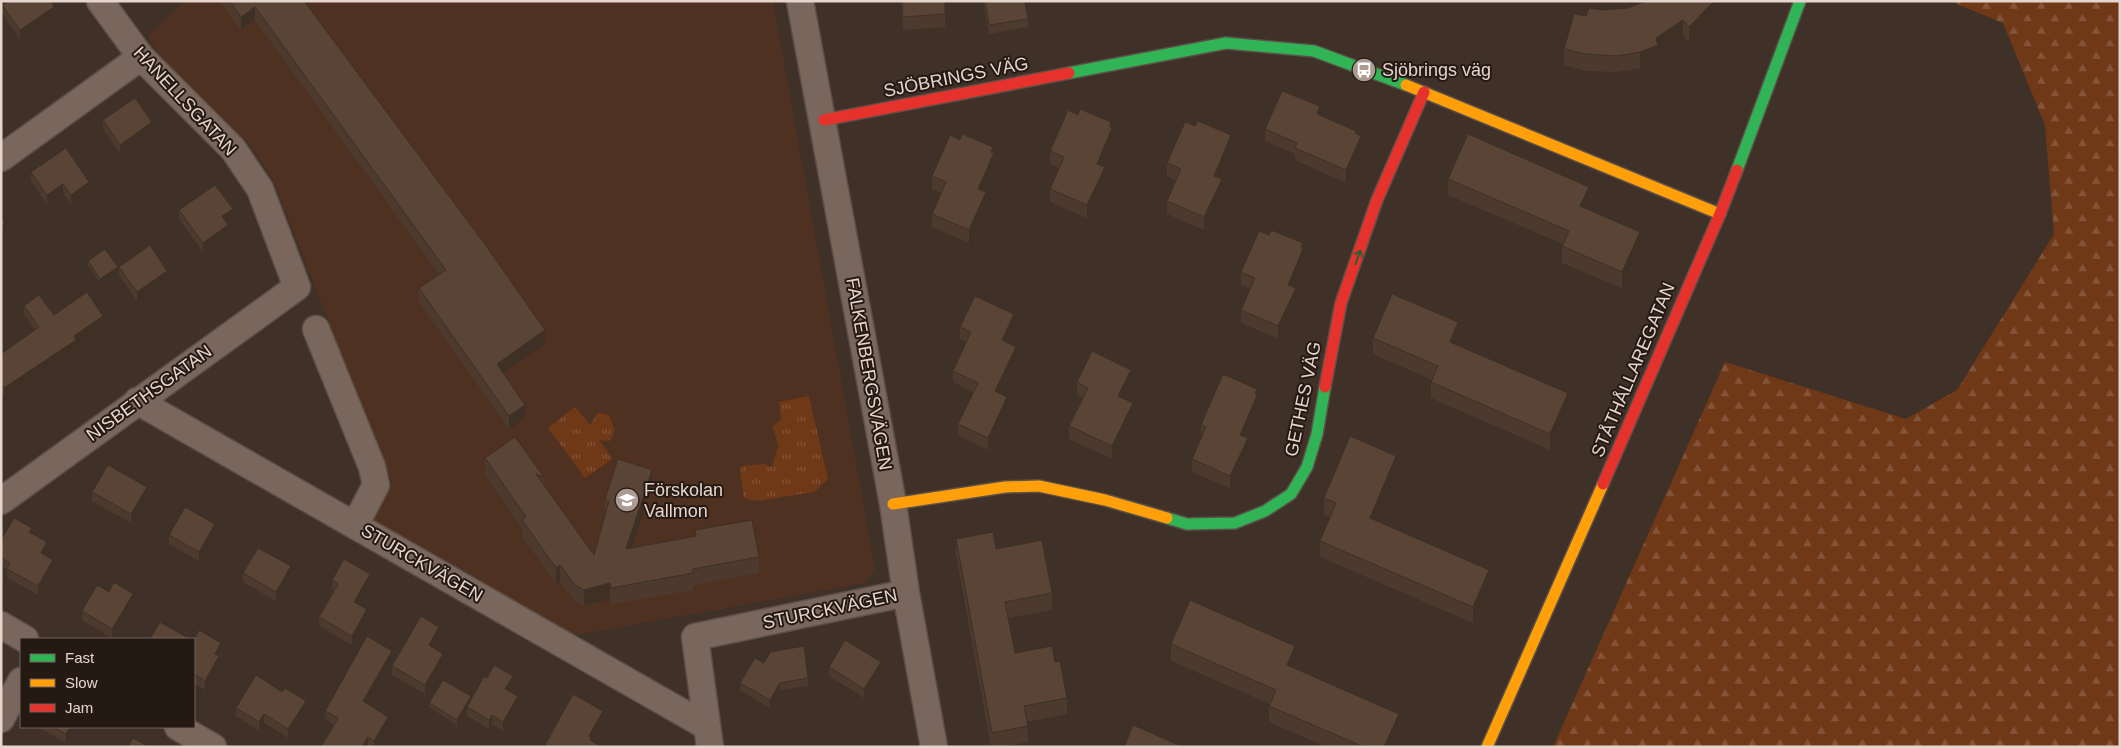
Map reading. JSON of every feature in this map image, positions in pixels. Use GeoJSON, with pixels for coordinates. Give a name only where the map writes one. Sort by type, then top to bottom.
{"type":"FeatureCollection","features":[{"type":"Feature","properties":{"kind":"street","name":"HANELLSGATAN"},"geometry":{"type":"LineString","coordinates":[[100,1],[141,57],[233,149],[260,189],[297,287]]}},
{"type":"Feature","properties":{"kind":"street","name":"FALKENBERGSVÄGEN"},"geometry":{"type":"LineString","coordinates":[[800,1],[824,120],[893,504],[906,593],[934,747]]}},
{"type":"Feature","properties":{"kind":"street","name":"STÅTHÅLLAREGATAN"},"geometry":{"type":"LineString","coordinates":[[1487,747],[1720,214],[1800,1]]}},
{"type":"Feature","properties":{"kind":"street","name":"SJÖBRINGS VÄG"},"geometry":{"type":"LineString","coordinates":[[824,120],[1226,43],[1314,51],[1424,92],[1720,214]]}},
{"type":"Feature","properties":{"kind":"street"},"geometry":{"type":"LineString","coordinates":[[1,158],[141,57]]}},
{"type":"Feature","properties":{"kind":"street","name":"GETHES VÄG"},"geometry":{"type":"LineString","coordinates":[[893,504],[1005,487],[1039,486],[1105,500],[1187,524],[1235,523],[1265,511],[1291,494],[1307,467],[1317,434],[1341,303],[1378,200],[1424,92]]}},
{"type":"Feature","properties":{"kind":"street","name":"NISBETHSGATAN"},"geometry":{"type":"LineString","coordinates":[[1,501],[297,287]]}},
{"type":"Feature","properties":{"kind":"street"},"geometry":{"type":"LineString","coordinates":[[316,329],[372,468],[376,485],[355,525]]}},
{"type":"Feature","properties":{"kind":"street","name":"STURCKVÄGEN"},"geometry":{"type":"LineString","coordinates":[[138,401],[355,525],[708,736]]}},
{"type":"Feature","properties":{"kind":"street","name":"STURCKVÄGEN"},"geometry":{"type":"LineString","coordinates":[[708,736],[695,637],[906,593]]}},
{"type":"Feature","properties":{"kind":"street"},"geometry":{"type":"LineString","coordinates":[[1,625],[22,638]]}},
{"type":"Feature","properties":{"kind":"street"},"geometry":{"type":"LineString","coordinates":[[1,720],[20,683]]}},
{"type":"Feature","properties":{"kind":"street"},"geometry":{"type":"LineString","coordinates":[[180,728],[214,747]]}},
{"type":"Feature","properties":{"kind":"shaded area"},"geometry":{"type":"Polygon","coordinates":[[[185,1],[773,1],[875,569],[865,583],[570,636],[372,522],[392,482],[272,177],[249,143],[172,71],[147,36],[185,1]]]}},
{"type":"Feature","properties":{"kind":"green space"},"geometry":{"type":"Polygon","coordinates":[[[1950,1],[2120,1],[2120,747],[1553,747],[1725,362],[1906,419],[1957,390],[2054,234],[2045,125],[2003,23],[1950,1]]]}},
{"type":"Feature","properties":{"kind":"green space"},"geometry":{"type":"Polygon","coordinates":[[[809,396],[828,479],[814,492],[757,501],[744,498],[740,471],[742,466],[765,464],[772,467],[778,446],[773,427],[781,419],[779,402],[809,396]]]}},
{"type":"Feature","properties":{"kind":"green space"},"geometry":{"type":"Polygon","coordinates":[[[575,407],[590,425],[598,413],[609,415],[615,430],[610,441],[599,440],[612,459],[585,478],[548,428],[575,407]]]}},
{"type":"Feature","properties":{"kind":"building"},"geometry":{"type":"Polygon","coordinates":[[[8,1],[51,1],[54,7],[20,30],[2,5],[8,1]]]}},
{"type":"Feature","properties":{"kind":"building"},"geometry":{"type":"Polygon","coordinates":[[[230,1],[304,1],[484,243],[545,330],[497,364],[525,405],[509,416],[419,288],[446,270],[255,7],[241,17],[230,1]]]}},
{"type":"Feature","properties":{"kind":"building"},"geometry":{"type":"Polygon","coordinates":[[[902,1],[945,1],[945,14],[903,17],[902,1]]]}},
{"type":"Feature","properties":{"kind":"building"},"geometry":{"type":"Polygon","coordinates":[[[985,1],[1025,1],[1028,19],[989,25],[985,1]]]}},
{"type":"Feature","properties":{"kind":"building"},"geometry":{"type":"Polygon","coordinates":[[[1646,1],[1714,1],[1689,27],[1683,20],[1656,38],[1658,45],[1640,52],[1617,56],[1586,54],[1564,49],[1574,14],[1586,16],[1589,8],[1602,10],[1628,8],[1646,1]]]}},
{"type":"Feature","properties":{"kind":"building"},"geometry":{"type":"Polygon","coordinates":[[[1282,91],[1320,106],[1317,114],[1356,131],[1355,133],[1361,136],[1346,170],[1295,148],[1297,143],[1265,129],[1282,91]]]}},
{"type":"Feature","properties":{"kind":"building"},"geometry":{"type":"Polygon","coordinates":[[[135,98],[152,122],[120,145],[103,120],[135,98]]]}},
{"type":"Feature","properties":{"kind":"building"},"geometry":{"type":"Polygon","coordinates":[[[1080,109],[1111,122],[1110,127],[1112,128],[1097,164],[1105,167],[1087,205],[1050,189],[1064,157],[1050,151],[1068,110],[1078,115],[1080,109]]]}},
{"type":"Feature","properties":{"kind":"building"},"geometry":{"type":"Polygon","coordinates":[[[1198,121],[1231,135],[1214,176],[1222,179],[1204,217],[1167,201],[1181,169],[1167,163],[1185,122],[1195,126],[1198,121]]]}},
{"type":"Feature","properties":{"kind":"building"},"geometry":{"type":"Polygon","coordinates":[[[962,134],[993,147],[991,152],[994,153],[978,189],[986,192],[969,230],[932,214],[946,182],[932,176],[950,135],[960,140],[962,134]]]}},
{"type":"Feature","properties":{"kind":"building"},"geometry":{"type":"Polygon","coordinates":[[[1468,134],[1589,187],[1580,206],[1640,232],[1622,272],[1562,246],[1569,231],[1448,179],[1468,134]]]}},
{"type":"Feature","properties":{"kind":"building"},"geometry":{"type":"Polygon","coordinates":[[[66,148],[89,182],[71,195],[63,184],[47,195],[31,172],[66,148]]]}},
{"type":"Feature","properties":{"kind":"building"},"geometry":{"type":"Polygon","coordinates":[[[215,185],[233,209],[222,216],[228,225],[203,243],[179,210],[215,185]]]}},
{"type":"Feature","properties":{"kind":"building"},"geometry":{"type":"Polygon","coordinates":[[[1,218],[5,224],[1,227],[1,218]]]}},
{"type":"Feature","properties":{"kind":"building"},"geometry":{"type":"Polygon","coordinates":[[[1271,230],[1303,243],[1301,248],[1303,249],[1288,285],[1296,288],[1278,326],[1241,310],[1255,278],[1241,272],[1259,231],[1269,235],[1271,230]]]}},
{"type":"Feature","properties":{"kind":"building"},"geometry":{"type":"Polygon","coordinates":[[[150,245],[167,271],[137,292],[119,267],[150,245]]]}},
{"type":"Feature","properties":{"kind":"building"},"geometry":{"type":"Polygon","coordinates":[[[105,249],[118,267],[100,279],[88,261],[105,249]]]}},
{"type":"Feature","properties":{"kind":"building"},"geometry":{"type":"Polygon","coordinates":[[[87,292],[103,316],[74,336],[76,340],[4,388],[1,384],[1,354],[39,327],[24,306],[39,295],[54,315],[87,292]]]}},
{"type":"Feature","properties":{"kind":"building"},"geometry":{"type":"Polygon","coordinates":[[[1392,294],[1458,322],[1450,342],[1568,393],[1550,434],[1431,382],[1438,366],[1373,338],[1392,294]]]}},
{"type":"Feature","properties":{"kind":"building"},"geometry":{"type":"Polygon","coordinates":[[[975,296],[1014,314],[1002,340],[1016,347],[995,391],[1007,397],[988,438],[958,424],[978,383],[953,371],[971,332],[960,327],[975,296]]]}},
{"type":"Feature","properties":{"kind":"building"},"geometry":{"type":"Polygon","coordinates":[[[1092,351],[1131,370],[1118,396],[1133,403],[1112,446],[1069,426],[1088,388],[1077,382],[1092,351]]]}},
{"type":"Feature","properties":{"kind":"building"},"geometry":{"type":"Polygon","coordinates":[[[1223,374],[1257,389],[1255,394],[1257,396],[1240,435],[1248,438],[1230,476],[1192,459],[1206,427],[1201,425],[1223,374]]]}},
{"type":"Feature","properties":{"kind":"building"},"geometry":{"type":"Polygon","coordinates":[[[1350,436],[1396,456],[1370,518],[1489,570],[1473,607],[1320,541],[1336,503],[1324,498],[1350,436]]]}},
{"type":"Feature","properties":{"kind":"building"},"geometry":{"type":"Polygon","coordinates":[[[515,437],[544,477],[536,474],[594,555],[609,501],[605,499],[618,459],[652,470],[626,549],[696,536],[695,530],[752,520],[759,557],[693,569],[693,573],[611,588],[610,583],[584,590],[575,585],[560,565],[556,568],[522,520],[526,517],[485,458],[515,437]]]}},
{"type":"Feature","properties":{"kind":"building"},"geometry":{"type":"Polygon","coordinates":[[[108,465],[147,487],[131,514],[92,492],[108,465]]]}},
{"type":"Feature","properties":{"kind":"building"},"geometry":{"type":"Polygon","coordinates":[[[185,507],[215,524],[199,552],[169,535],[185,507]]]}},
{"type":"Feature","properties":{"kind":"building"},"geometry":{"type":"Polygon","coordinates":[[[14,518],[32,528],[29,532],[47,542],[41,553],[53,560],[38,586],[7,569],[10,563],[1,558],[1,540],[14,518]]]}},
{"type":"Feature","properties":{"kind":"building"},"geometry":{"type":"Polygon","coordinates":[[[993,532],[996,549],[1042,540],[1052,593],[1005,602],[1015,653],[1052,646],[1055,662],[1060,661],[1067,698],[1024,706],[1028,726],[992,733],[956,539],[993,532]]]}},
{"type":"Feature","properties":{"kind":"building"},"geometry":{"type":"Polygon","coordinates":[[[258,548],[291,566],[276,592],[243,573],[258,548]]]}},
{"type":"Feature","properties":{"kind":"building"},"geometry":{"type":"Polygon","coordinates":[[[344,559],[370,574],[354,602],[367,609],[352,636],[319,617],[338,584],[332,580],[344,559]]]}},
{"type":"Feature","properties":{"kind":"building"},"geometry":{"type":"Polygon","coordinates":[[[114,582],[133,594],[112,629],[82,611],[97,585],[109,592],[114,582]]]}},
{"type":"Feature","properties":{"kind":"building"},"geometry":{"type":"Polygon","coordinates":[[[1190,600],[1295,646],[1287,665],[1399,714],[1384,747],[1364,747],[1269,706],[1276,690],[1171,644],[1190,600]]]}},
{"type":"Feature","properties":{"kind":"building"},"geometry":{"type":"Polygon","coordinates":[[[421,616],[439,627],[429,645],[443,654],[425,685],[392,666],[421,616]]]}},
{"type":"Feature","properties":{"kind":"building"},"geometry":{"type":"Polygon","coordinates":[[[160,622],[188,638],[151,638],[160,622]]]}},
{"type":"Feature","properties":{"kind":"building"},"geometry":{"type":"Polygon","coordinates":[[[199,630],[221,643],[215,654],[219,656],[205,681],[195,675],[195,638],[199,630]]]}},
{"type":"Feature","properties":{"kind":"building"},"geometry":{"type":"Polygon","coordinates":[[[367,636],[392,651],[363,701],[388,717],[374,741],[368,737],[362,747],[321,747],[338,718],[325,711],[367,636]]]}},
{"type":"Feature","properties":{"kind":"building"},"geometry":{"type":"Polygon","coordinates":[[[845,640],[881,662],[864,689],[829,667],[845,640]]]}},
{"type":"Feature","properties":{"kind":"building"},"geometry":{"type":"Polygon","coordinates":[[[804,646],[808,678],[780,683],[770,700],[740,683],[755,658],[764,663],[770,652],[804,646]]]}},
{"type":"Feature","properties":{"kind":"building"},"geometry":{"type":"Polygon","coordinates":[[[494,665],[513,676],[505,689],[518,696],[503,722],[492,715],[489,720],[467,707],[484,676],[487,678],[494,665]]]}},
{"type":"Feature","properties":{"kind":"building"},"geometry":{"type":"Polygon","coordinates":[[[256,675],[282,692],[285,688],[306,701],[288,729],[264,714],[259,722],[236,708],[256,675]]]}},
{"type":"Feature","properties":{"kind":"building"},"geometry":{"type":"Polygon","coordinates":[[[443,680],[471,696],[457,720],[429,703],[443,680]]]}},
{"type":"Feature","properties":{"kind":"building"},"geometry":{"type":"Polygon","coordinates":[[[573,694],[603,711],[589,736],[590,740],[602,747],[548,747],[545,745],[573,694]]]}},
{"type":"Feature","properties":{"kind":"building"},"geometry":{"type":"Polygon","coordinates":[[[1133,725],[1181,746],[1181,747],[1124,747],[1133,725]]]}},
{"type":"Feature","properties":{"kind":"building"},"geometry":{"type":"Polygon","coordinates":[[[55,728],[69,728],[66,734],[55,728]]]}},
{"type":"Feature","properties":{"kind":"building"},"geometry":{"type":"Polygon","coordinates":[[[133,738],[149,747],[128,747],[133,738]]]}},
{"type":"Feature","properties":{"kind":"traffic: fast"},"geometry":{"type":"LineString","coordinates":[[1737,170],[1800,1]]}},
{"type":"Feature","properties":{"kind":"traffic: fast"},"geometry":{"type":"LineString","coordinates":[[1069,73],[1226,43],[1314,51],[1406,85]]}},
{"type":"Feature","properties":{"kind":"traffic: fast"},"geometry":{"type":"LineString","coordinates":[[1167,518],[1187,524],[1235,523],[1265,511],[1291,494],[1307,467],[1317,434],[1325,387]]}},
{"type":"Feature","properties":{"kind":"traffic: slow"},"geometry":{"type":"LineString","coordinates":[[1406,85],[1720,214]]}},
{"type":"Feature","properties":{"kind":"traffic: slow"},"geometry":{"type":"LineString","coordinates":[[1487,747],[1603,484]]}},
{"type":"Feature","properties":{"kind":"traffic: slow"},"geometry":{"type":"LineString","coordinates":[[893,504],[1005,487],[1039,486],[1105,500],[1167,518]]}},
{"type":"Feature","properties":{"kind":"traffic: jam"},"geometry":{"type":"LineString","coordinates":[[824,120],[1069,73]]}},
{"type":"Feature","properties":{"kind":"traffic: jam"},"geometry":{"type":"LineString","coordinates":[[1325,387],[1341,303],[1377,200],[1424,92]]}},
{"type":"Feature","properties":{"kind":"traffic: jam"},"geometry":{"type":"LineString","coordinates":[[1603,484],[1720,214],[1737,170]]}},
{"type":"Feature","properties":{"kind":"place","name":"Sjöbrings väg"},"geometry":{"type":"Point","coordinates":[1364,70]}},
{"type":"Feature","properties":{"kind":"place","name":"Förskolan Vallmon"},"geometry":{"type":"Point","coordinates":[627,500]}}]}
